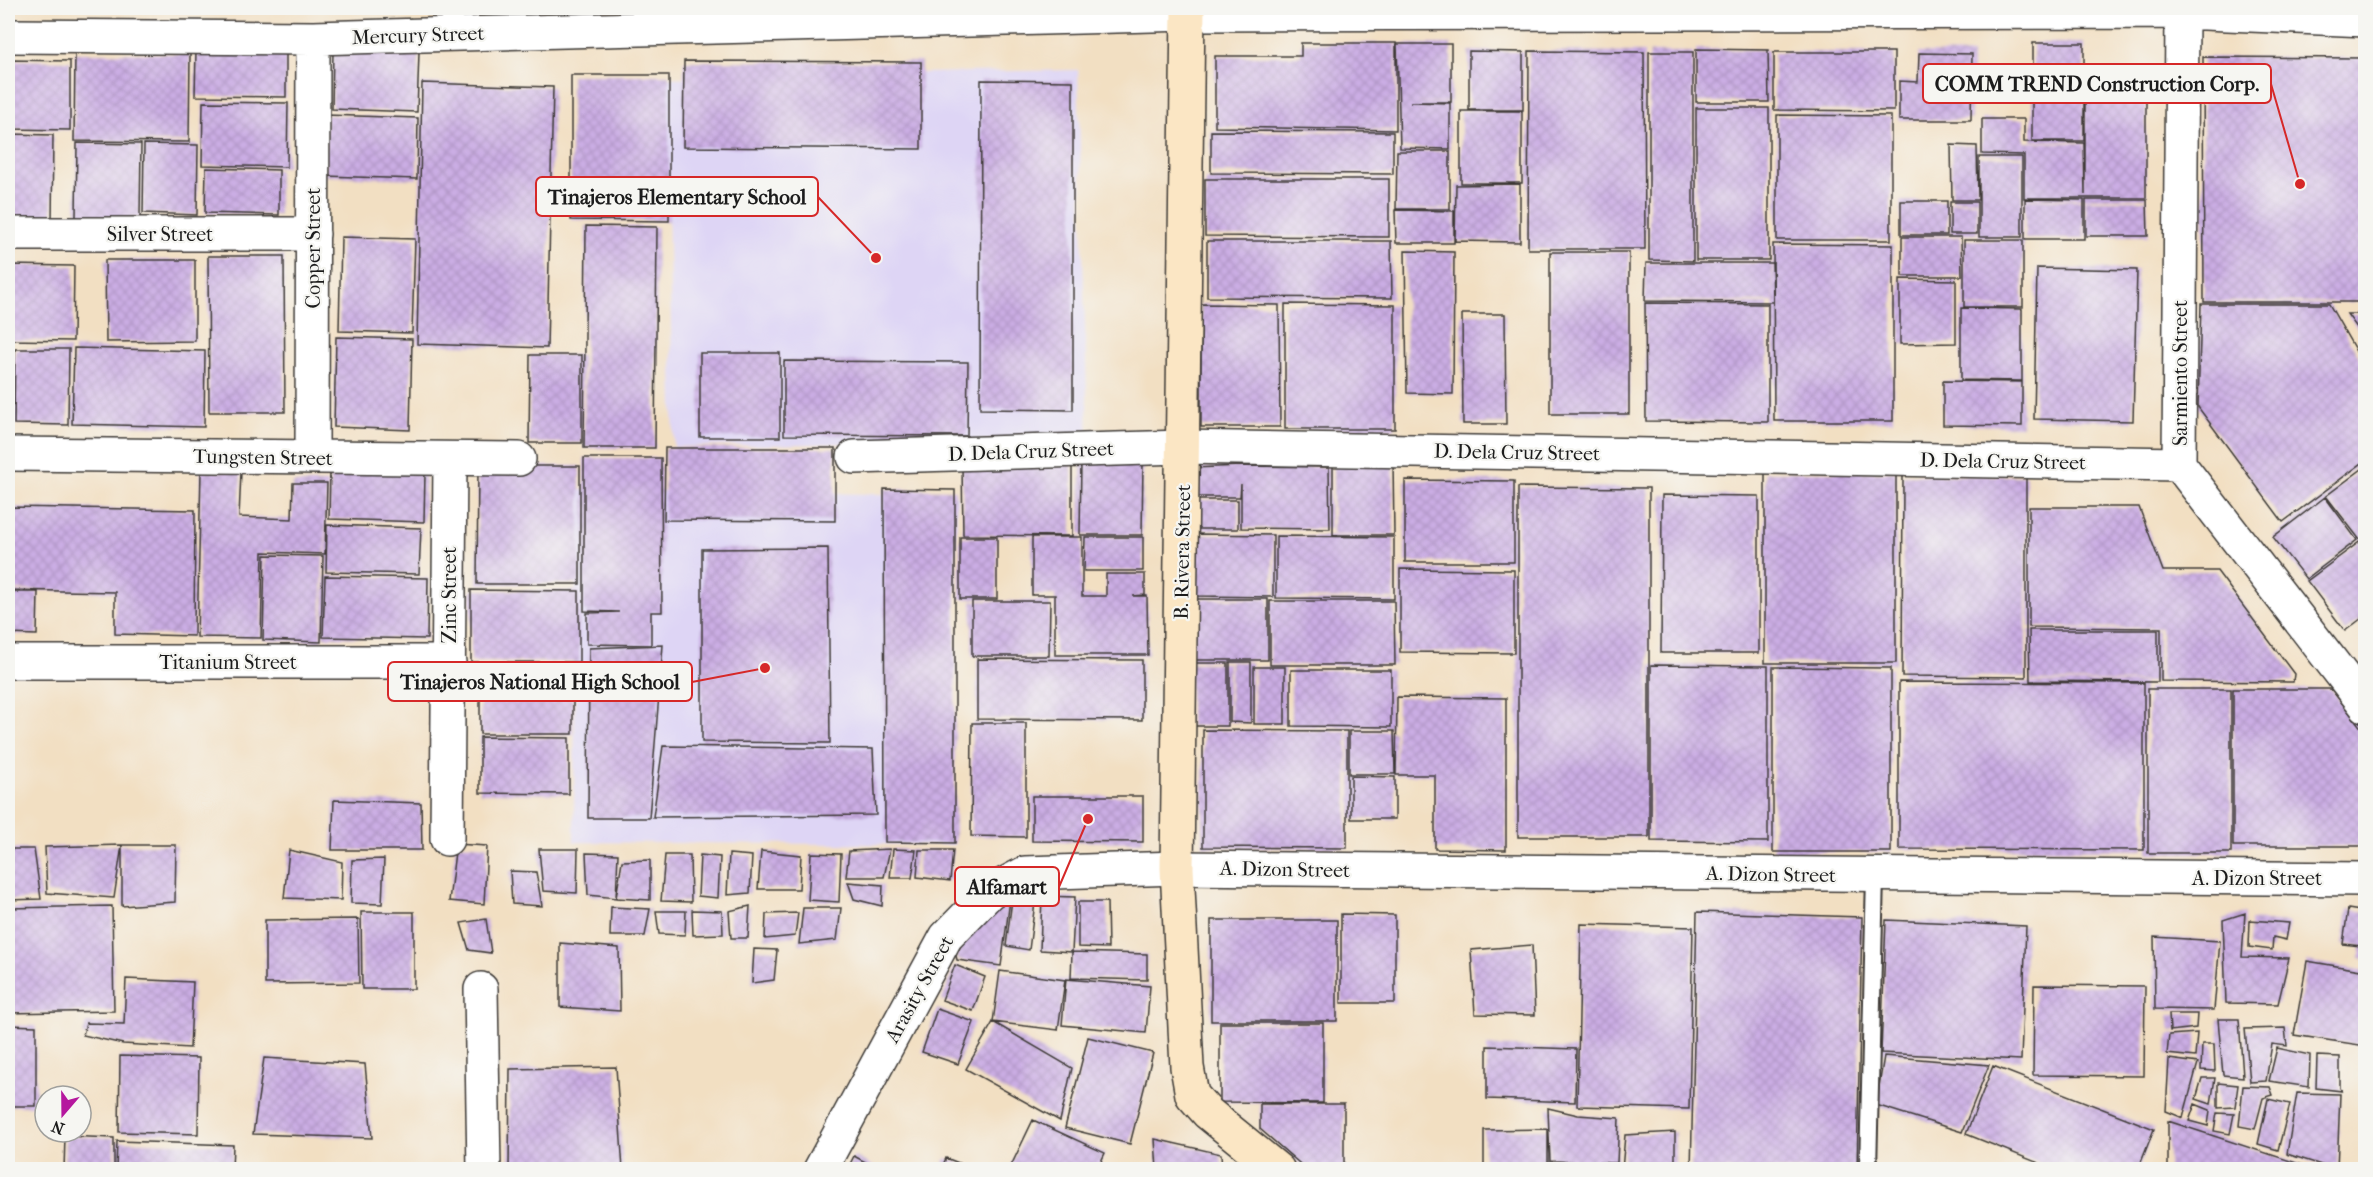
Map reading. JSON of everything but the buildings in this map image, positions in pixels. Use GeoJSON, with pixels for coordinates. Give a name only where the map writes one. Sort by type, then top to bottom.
{"type":"FeatureCollection","features":[{"type":"Feature","properties":{"kind":"street","name":"Mercury Street"},"geometry":{"type":"LineString","coordinates":[[8,36],[314,38],[1188,11],[2182,12],[2366,20]]}},
{"type":"Feature","properties":{"kind":"street","name":"B. Rivera Street"},"geometry":{"type":"LineString","coordinates":[[1188,11],[1177,868],[1187,1067],[1192,1095],[1208,1113],[1278,1170]]}},
{"type":"Feature","properties":{"kind":"street","name":"Sarmiento Street"},"geometry":{"type":"LineString","coordinates":[[2182,12],[2179,464],[2366,706]]}},
{"type":"Feature","properties":{"kind":"street","name":"Copper Street"},"geometry":{"type":"LineString","coordinates":[[312,458],[314,38]]}},
{"type":"Feature","properties":{"kind":"street","name":"Silver Street"},"geometry":{"type":"LineString","coordinates":[[8,234],[313,234]]}},
{"type":"Feature","properties":{"kind":"street","name":"D. Dela Cruz Street"},"geometry":{"type":"LineString","coordinates":[[854,457],[1182,447],[2179,464]]}},
{"type":"Feature","properties":{"kind":"street","name":"Tungsten Street"},"geometry":{"type":"LineString","coordinates":[[8,454],[519,459]]}},
{"type":"Feature","properties":{"kind":"street","name":"Zinc Street"},"geometry":{"type":"LineString","coordinates":[[447,838],[450,459]]}},
{"type":"Feature","properties":{"kind":"street","name":"Titanium Street"},"geometry":{"type":"LineString","coordinates":[[8,662],[449,662]]}},
{"type":"Feature","properties":{"kind":"street","name":"A. Dizon Street"},"geometry":{"type":"LineString","coordinates":[[1177,868],[2366,879]]}},
{"type":"Feature","properties":{"kind":"street","name":"Arasity Street"},"geometry":{"type":"LineString","coordinates":[[820,1170],[946,937],[990,892],[1025,873],[1177,868]]}},
{"type":"Feature","properties":{"kind":"street"},"geometry":{"type":"LineString","coordinates":[[481,989],[484,1170]]}},
{"type":"Feature","properties":{"kind":"lane"},"geometry":{"type":"LineString","coordinates":[[1868,1170],[1875,875]]}},
{"type":"Feature","properties":{"kind":"shaded area"},"geometry":{"type":"Polygon","coordinates":[[[1078,70],[1088,438],[674,447],[665,78],[1078,70]]]}},
{"type":"Feature","properties":{"kind":"shaded area"},"geometry":{"type":"Polygon","coordinates":[[[576,490],[957,495],[954,845],[574,842],[576,490]]]}},
{"type":"Feature","properties":{"kind":"place","name":"COMM TREND Construction Corp."},"geometry":{"type":"Point","coordinates":[2300,184]}},
{"type":"Feature","properties":{"kind":"place","name":"Tinajeros Elementary School"},"geometry":{"type":"Point","coordinates":[876,258]}},
{"type":"Feature","properties":{"kind":"place","name":"Tinajeros National High School"},"geometry":{"type":"Point","coordinates":[765,668]}},
{"type":"Feature","properties":{"kind":"place","name":"Alfamart"},"geometry":{"type":"Point","coordinates":[1088,819]}}]}
